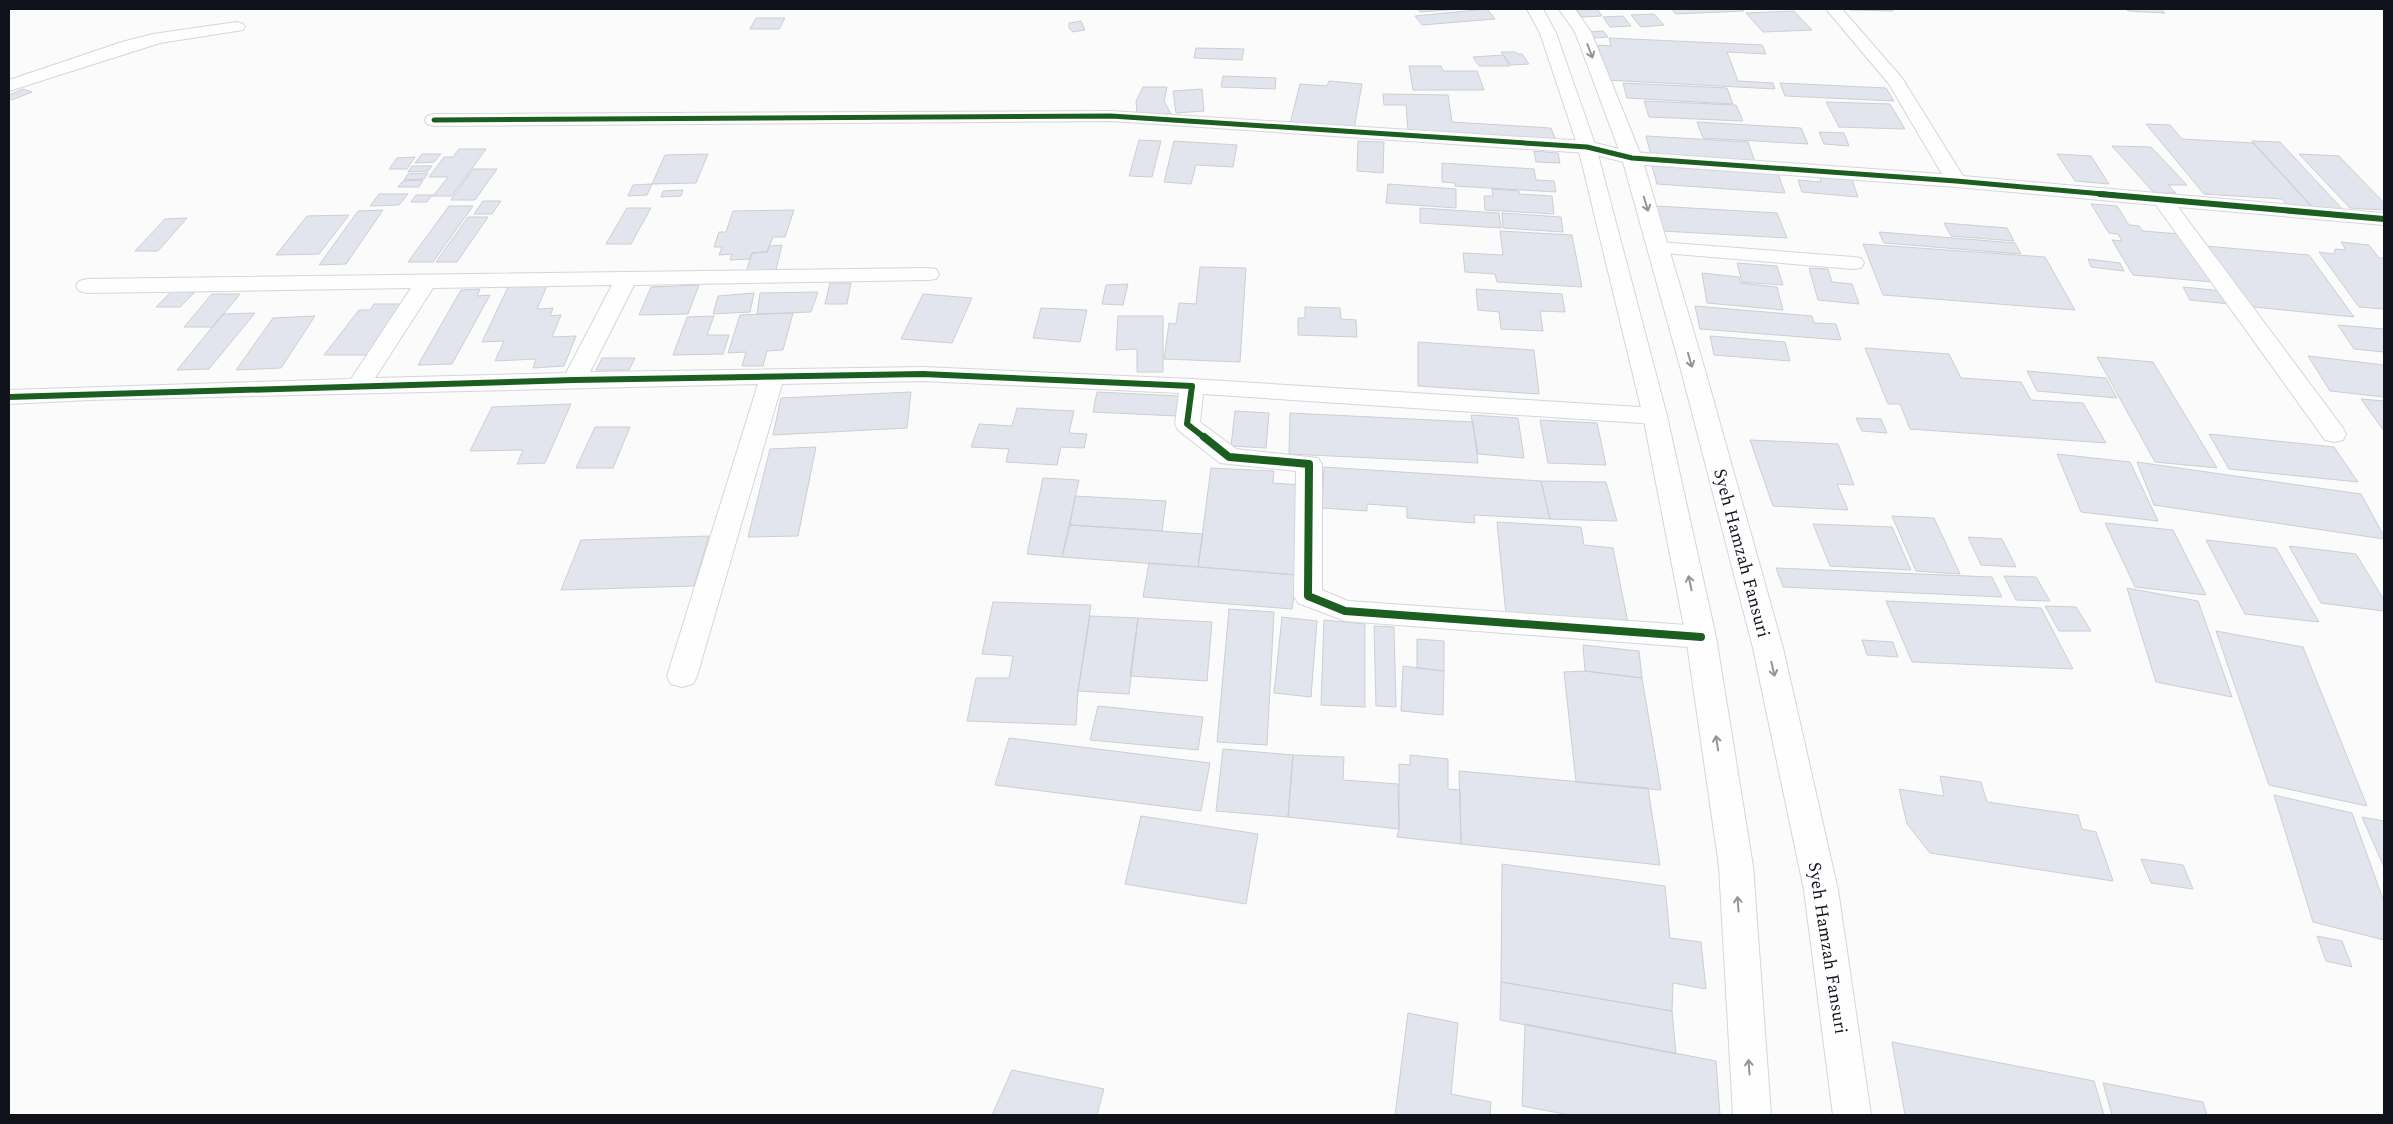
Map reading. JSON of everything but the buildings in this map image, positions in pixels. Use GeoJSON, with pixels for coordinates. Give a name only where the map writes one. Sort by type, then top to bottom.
{"type":"FeatureCollection","features":[{"type":"Feature","properties":{"kind":"street"},"geometry":{"type":"LineString","coordinates":[[1535,9],[1548,33],[1587,147],[1655,416],[1701,637],[1736,866],[1752,1115]]}},
{"type":"Feature","properties":{"kind":"street","name":"Syeh Hamzah Fansuri"},"geometry":{"type":"LineString","coordinates":[[1567,9],[1583,32],[1632,158],[1659,248],[1737,533],[1787,728],[1821,890],[1852,1115]]}},
{"type":"Feature","properties":{"kind":"street"},"geometry":{"type":"LineString","coordinates":[[1834,9],[1896,82],[1956,181]]}},
{"type":"Feature","properties":{"kind":"street"},"geometry":{"type":"LineString","coordinates":[[9,86],[128,46],[159,38],[237,27]]}},
{"type":"Feature","properties":{"kind":"street"},"geometry":{"type":"LineString","coordinates":[[434,120],[1111,116],[1587,147],[1632,158],[1956,181],[2384,219]]}},
{"type":"Feature","properties":{"kind":"street"},"geometry":{"type":"LineString","coordinates":[[2162,199],[2334,434]]}},
{"type":"Feature","properties":{"kind":"street"},"geometry":{"type":"LineString","coordinates":[[1659,248],[1853,264]]}},
{"type":"Feature","properties":{"kind":"street"},"geometry":{"type":"LineString","coordinates":[[87,286],[928,274]]}},
{"type":"Feature","properties":{"kind":"street"},"geometry":{"type":"LineString","coordinates":[[574,380],[627,277]]}},
{"type":"Feature","properties":{"kind":"street"},"geometry":{"type":"LineString","coordinates":[[358,386],[428,280]]}},
{"type":"Feature","properties":{"kind":"street"},"geometry":{"type":"LineString","coordinates":[[9,398],[88,393],[574,380],[924,374],[1192,386],[1655,416]]}},
{"type":"Feature","properties":{"kind":"street"},"geometry":{"type":"LineString","coordinates":[[682,676],[772,378]]}},
{"type":"Feature","properties":{"kind":"street"},"geometry":{"type":"LineString","coordinates":[[1192,386],[1187,424],[1229,457],[1309,464],[1308,596],[1345,611],[1701,637]]}},
{"type":"Feature","properties":{"kind":"cycle path"},"geometry":{"type":"LineString","coordinates":[[434,120],[1111,116],[1587,147],[1632,158],[1956,181],[2384,219]]}},
{"type":"Feature","properties":{"kind":"cycle path"},"geometry":{"type":"LineString","coordinates":[[9,397],[89,393],[574,380],[923,374],[1192,386],[1187,424],[1229,457],[1309,464],[1308,596],[1345,611],[1701,637]]}}]}
